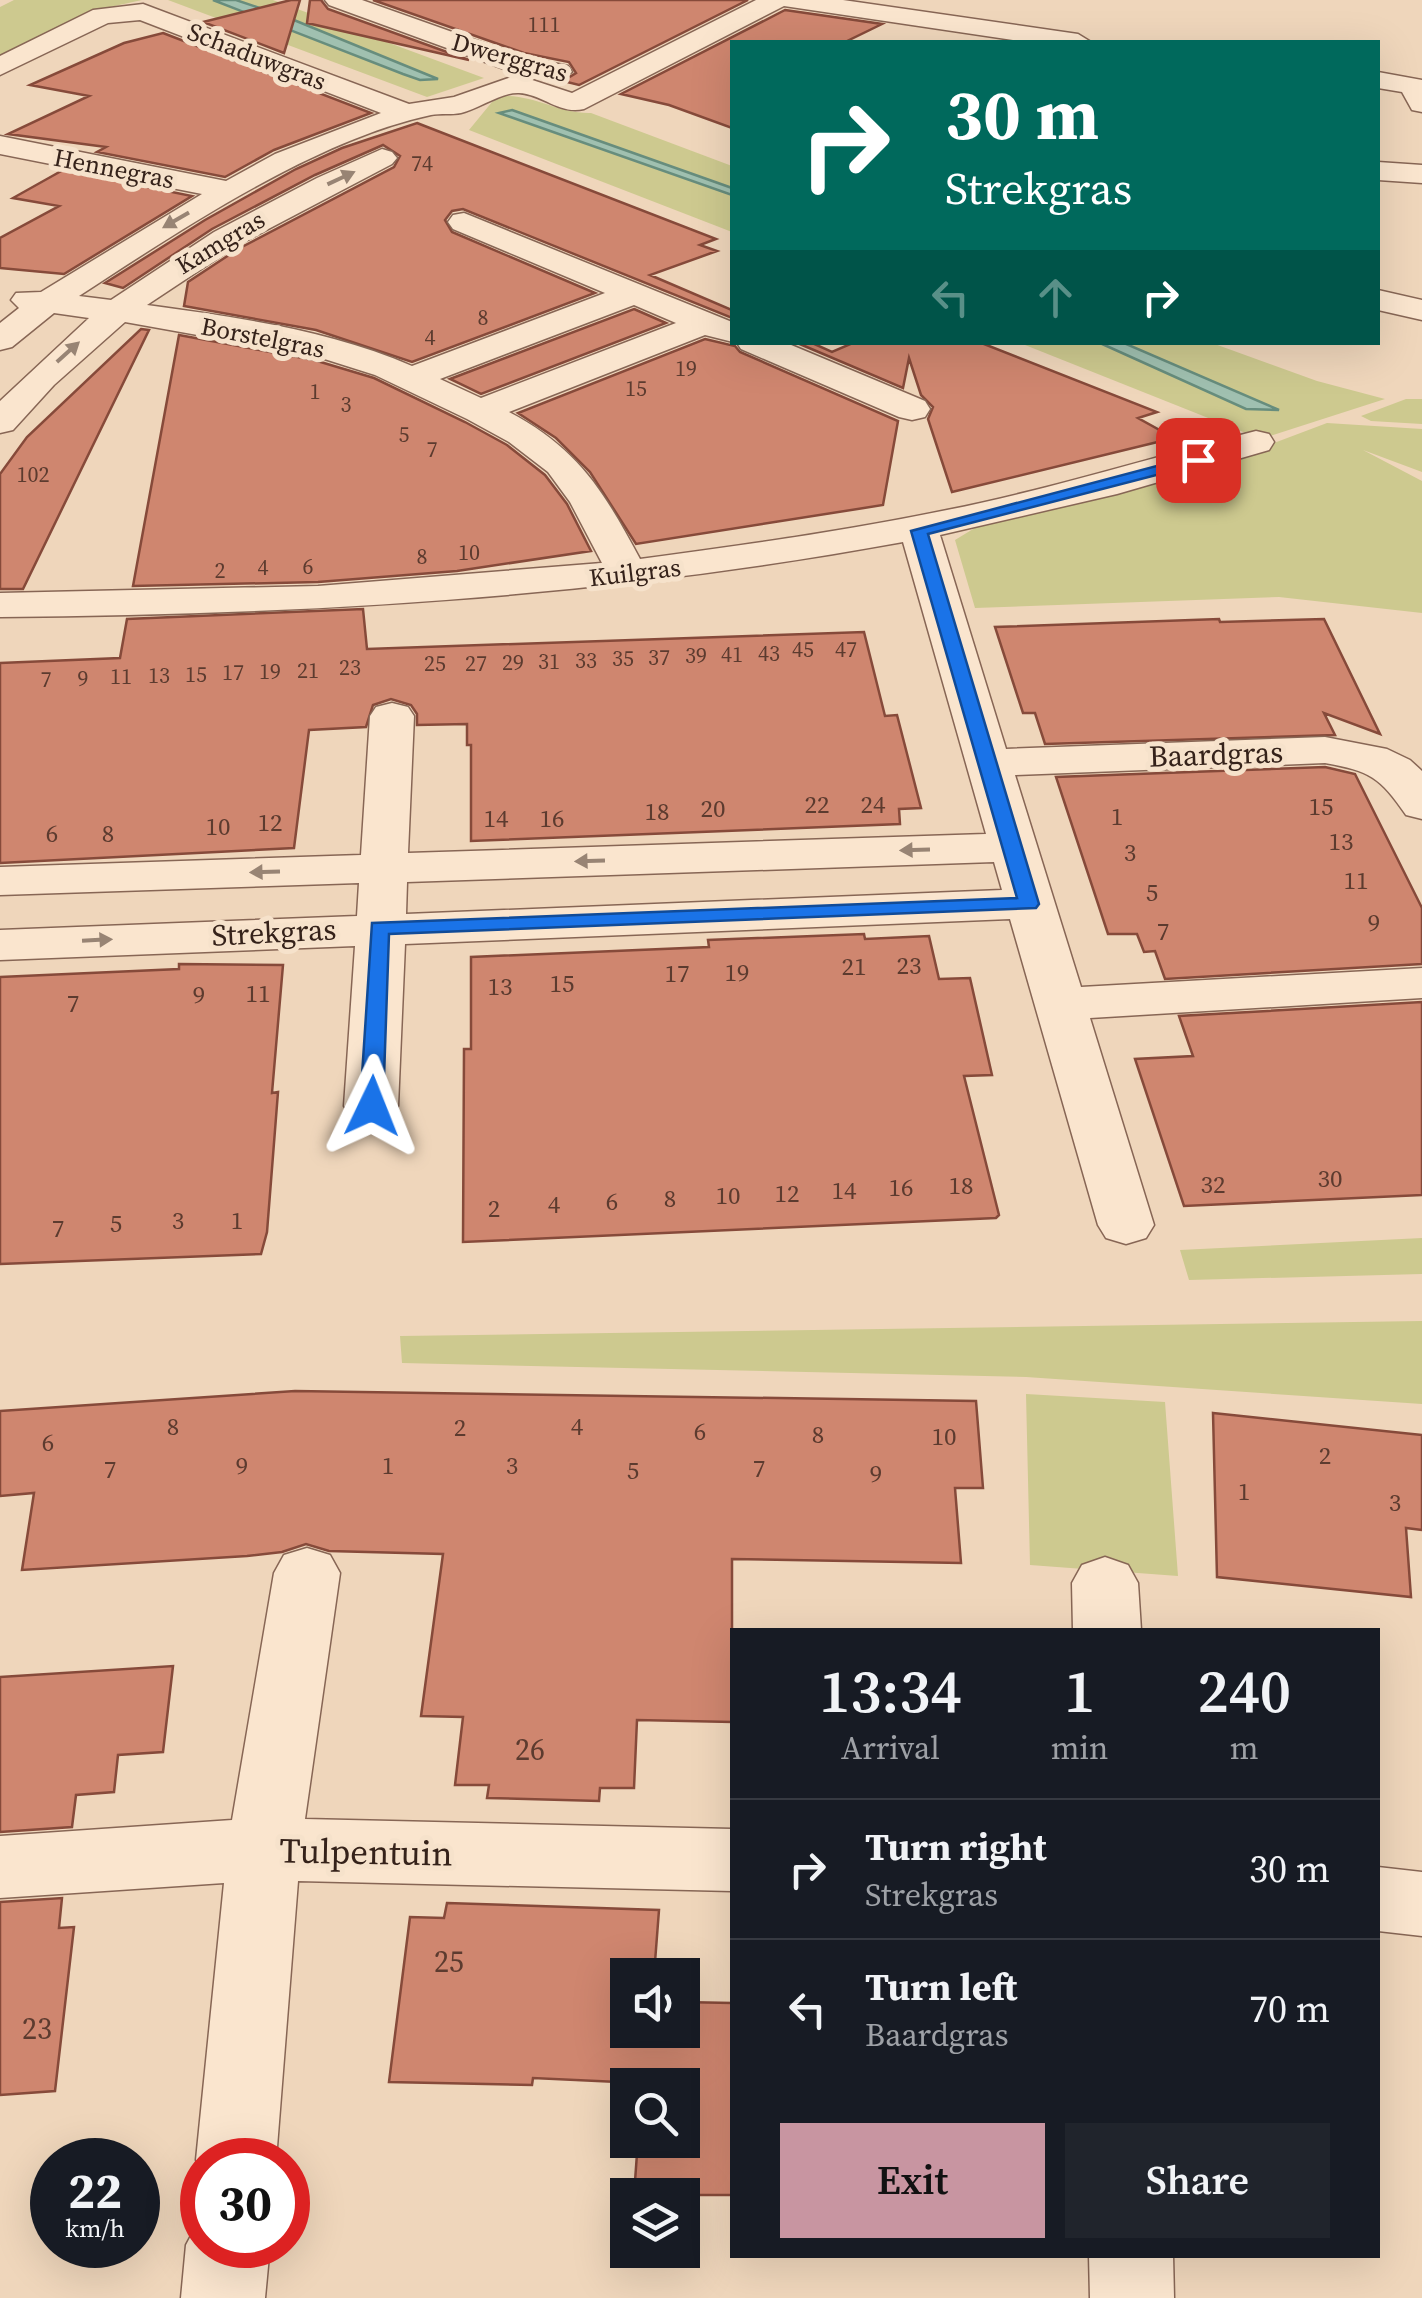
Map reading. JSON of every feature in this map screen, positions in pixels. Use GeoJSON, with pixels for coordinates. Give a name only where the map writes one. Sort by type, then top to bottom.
{"type":"FeatureCollection","features":[{"type":"Feature","properties":{"kind":"street","name":"Dwerggras"},"geometry":{"type":"LineString","coordinates":[[338,0],[517,64],[614,84]]}},
{"type":"Feature","properties":{"kind":"street","name":"Kamgras"},"geometry":{"type":"LineString","coordinates":[[0,340],[47,302],[228,190],[286,160],[405,112],[458,105],[517,83],[574,103],[776,0]]}},
{"type":"Feature","properties":{"kind":"street"},"geometry":{"type":"LineString","coordinates":[[790,0],[1064,40]]}},
{"type":"Feature","properties":{"kind":"street","name":"Dwerggras"},"geometry":{"type":"LineString","coordinates":[[407,26],[442,8]]}},
{"type":"Feature","properties":{"kind":"street","name":"Schaduwgras"},"geometry":{"type":"LineString","coordinates":[[0,67],[102,16],[135,11],[405,112]]}},
{"type":"Feature","properties":{"kind":"street"},"geometry":{"type":"LineString","coordinates":[[1380,80],[1413,86],[1422,104]]}},
{"type":"Feature","properties":{"kind":"street","name":"Kamgras"},"geometry":{"type":"LineString","coordinates":[[0,422],[48,370],[113,312],[234,230],[454,125],[462,114],[458,105]]}},
{"type":"Feature","properties":{"kind":"street","name":"Hennegras"},"geometry":{"type":"LineString","coordinates":[[0,145],[228,190]]}},
{"type":"Feature","properties":{"kind":"street"},"geometry":{"type":"LineString","coordinates":[[1380,171],[1422,174]]}},
{"type":"Feature","properties":{"kind":"street"},"geometry":{"type":"LineString","coordinates":[[464,222],[719,328]]}},
{"type":"Feature","properties":{"kind":"street"},"geometry":{"type":"LineString","coordinates":[[408,379],[634,294]]}},
{"type":"Feature","properties":{"kind":"street","name":"Borstelgras"},"geometry":{"type":"LineString","coordinates":[[0,296],[270,336],[370,361],[526,436],[563,465],[628,574]]}},
{"type":"Feature","properties":{"kind":"street"},"geometry":{"type":"LineString","coordinates":[[1380,300],[1422,310]]}},
{"type":"Feature","properties":{"kind":"street"},"geometry":{"type":"LineString","coordinates":[[479,411],[719,328]]}},
{"type":"Feature","properties":{"kind":"street"},"geometry":{"type":"LineString","coordinates":[[759,345],[912,409]]}},
{"type":"Feature","properties":{"kind":"street","name":"Kuilgras"},"geometry":{"type":"LineString","coordinates":[[0,605],[373,595],[628,574],[919,531],[1168,470],[1256,442]]}},
{"type":"Feature","properties":{"kind":"street"},"geometry":{"type":"LineString","coordinates":[[919,531],[1126,1224]]}},
{"type":"Feature","properties":{"kind":"street"},"geometry":{"type":"LineString","coordinates":[[372,1106],[392,716]]}},
{"type":"Feature","properties":{"kind":"street","name":"Baardgras"},"geometry":{"type":"LineString","coordinates":[[987,763],[1326,750],[1378,759],[1408,778],[1422,805]]}},
{"type":"Feature","properties":{"kind":"street","name":"Strekgras"},"geometry":{"type":"LineString","coordinates":[[0,881],[1012,847]]}},
{"type":"Feature","properties":{"kind":"street","name":"Strekgras"},"geometry":{"type":"LineString","coordinates":[[0,944],[1029,904]]}},
{"type":"Feature","properties":{"kind":"street"},"geometry":{"type":"LineString","coordinates":[[1058,1004],[1422,982]]}},
{"type":"Feature","properties":{"kind":"street"},"geometry":{"type":"LineString","coordinates":[[238,2138],[264,1849],[306,1573]]}},
{"type":"Feature","properties":{"kind":"street","name":"Tulpentuin"},"geometry":{"type":"LineString","coordinates":[[0,1867],[264,1849],[730,1860]]}},
{"type":"Feature","properties":{"kind":"street"},"geometry":{"type":"LineString","coordinates":[[1380,1899],[1422,1904]]}},
{"type":"Feature","properties":{"kind":"street"},"geometry":{"type":"LineString","coordinates":[[1131,2258],[1132,2298]]}},
{"type":"Feature","properties":{"kind":"street"},"geometry":{"type":"LineString","coordinates":[[224,2298],[226,2268]]}},
{"type":"Feature","properties":{"kind":"shaded area"},"geometry":{"type":"Polygon","coordinates":[[[14,0],[142,0],[101,9],[0,61],[0,7],[14,0]]]}},
{"type":"Feature","properties":{"kind":"shaded area"},"geometry":{"type":"Polygon","coordinates":[[[168,0],[213,0],[420,80],[437,79],[236,0],[273,0],[484,78],[427,97],[168,0]]]}},
{"type":"Feature","properties":{"kind":"shaded area"},"geometry":{"type":"Polygon","coordinates":[[[213,0],[236,0],[289,18],[438,79],[420,80],[213,0]]]}},
{"type":"Feature","properties":{"kind":"shaded area"},"geometry":{"type":"Polygon","coordinates":[[[503,96],[526,98],[591,113],[730,165],[730,187],[519,113],[500,113],[730,194],[730,231],[469,130],[492,102],[503,96]]]}},
{"type":"Feature","properties":{"kind":"shaded area"},"geometry":{"type":"Polygon","coordinates":[[[512,110],[730,187],[730,194],[499,113],[512,110]]]}},
{"type":"Feature","properties":{"kind":"shaded area"},"geometry":{"type":"Polygon","coordinates":[[[1025,345],[1104,345],[1246,409],[1276,409],[1129,345],[1218,345],[1317,381],[1385,399],[1261,439],[1025,345]]]}},
{"type":"Feature","properties":{"kind":"shaded area"},"geometry":{"type":"Polygon","coordinates":[[[1104,345],[1129,345],[1279,410],[1246,409],[1104,345]]]}},
{"type":"Feature","properties":{"kind":"shaded area"},"geometry":{"type":"Polygon","coordinates":[[[1406,399],[1422,399],[1422,424],[1371,421],[1361,416],[1406,399]]]}},
{"type":"Feature","properties":{"kind":"shaded area"},"geometry":{"type":"Polygon","coordinates":[[[1327,423],[1422,429],[1422,472],[1363,450],[1422,481],[1422,613],[1279,597],[975,608],[955,540],[988,520],[1269,445],[1327,423]]]}},
{"type":"Feature","properties":{"kind":"shaded area"},"geometry":{"type":"Polygon","coordinates":[[[1422,1238],[1422,1274],[1189,1280],[1180,1250],[1422,1238]]]}},
{"type":"Feature","properties":{"kind":"shaded area"},"geometry":{"type":"Polygon","coordinates":[[[1422,1321],[1422,1404],[1026,1377],[402,1363],[400,1336],[1422,1321]]]}},
{"type":"Feature","properties":{"kind":"shaded area"},"geometry":{"type":"Polygon","coordinates":[[[1026,1394],[1165,1402],[1178,1576],[1030,1565],[1026,1394]]]}},
{"type":"Feature","properties":{"kind":"building"},"geometry":{"type":"Polygon","coordinates":[[[300,0],[284,53],[203,22],[300,0]]]}},
{"type":"Feature","properties":{"kind":"building"},"geometry":{"type":"Polygon","coordinates":[[[310,0],[321,0],[328,9],[469,60],[307,23],[310,0]]]}},
{"type":"Feature","properties":{"kind":"building"},"geometry":{"type":"Polygon","coordinates":[[[373,0],[748,0],[579,85],[563,81],[576,73],[569,62],[524,53],[373,0]]]}},
{"type":"Feature","properties":{"kind":"building"},"geometry":{"type":"Polygon","coordinates":[[[785,10],[882,24],[849,40],[730,40],[730,127],[669,105],[621,94],[785,10]]]}},
{"type":"Feature","properties":{"kind":"building"},"geometry":{"type":"Polygon","coordinates":[[[163,33],[371,113],[274,150],[225,177],[97,152],[106,147],[8,134],[89,96],[30,85],[124,43],[163,33]]]}},
{"type":"Feature","properties":{"kind":"building"},"geometry":{"type":"Polygon","coordinates":[[[417,123],[716,239],[700,245],[717,251],[650,275],[730,309],[730,317],[463,209],[452,211],[445,220],[452,232],[595,293],[412,362],[316,330],[184,306],[188,282],[238,249],[394,167],[400,156],[383,145],[315,175],[212,229],[123,288],[105,283],[205,220],[342,148],[417,123]]]}},
{"type":"Feature","properties":{"kind":"building"},"geometry":{"type":"Polygon","coordinates":[[[63,170],[192,196],[64,274],[0,268],[0,238],[59,206],[13,198],[63,170]]]}},
{"type":"Feature","properties":{"kind":"building"},"geometry":{"type":"Polygon","coordinates":[[[634,309],[666,323],[481,394],[450,379],[634,309]]]}},
{"type":"Feature","properties":{"kind":"building"},"geometry":{"type":"Polygon","coordinates":[[[141,329],[149,330],[23,589],[0,589],[0,474],[27,437],[141,329]]]}},
{"type":"Feature","properties":{"kind":"building"},"geometry":{"type":"Polygon","coordinates":[[[179,335],[314,360],[374,378],[465,422],[507,445],[545,475],[567,504],[591,551],[457,571],[318,582],[133,586],[179,335]]]}},
{"type":"Feature","properties":{"kind":"building"},"geometry":{"type":"Polygon","coordinates":[[[705,339],[735,346],[740,352],[898,421],[883,505],[636,544],[590,472],[556,438],[518,413],[705,339]]]}},
{"type":"Feature","properties":{"kind":"building"},"geometry":{"type":"Polygon","coordinates":[[[802,345],[817,345],[832,352],[848,345],[987,345],[1157,412],[1138,418],[1174,438],[952,492],[928,419],[933,407],[921,395],[909,358],[903,388],[802,345]]]}},
{"type":"Feature","properties":{"kind":"building"},"geometry":{"type":"Polygon","coordinates":[[[363,609],[367,649],[864,632],[885,716],[897,715],[921,808],[899,809],[900,824],[471,841],[471,745],[467,745],[467,724],[417,725],[417,714],[411,705],[391,699],[373,705],[366,727],[309,730],[294,848],[0,863],[0,663],[120,658],[127,619],[363,609]]]}},
{"type":"Feature","properties":{"kind":"building"},"geometry":{"type":"Polygon","coordinates":[[[1324,619],[1380,734],[1324,713],[1335,735],[1045,744],[1035,713],[1023,713],[995,627],[1324,619]]]}},
{"type":"Feature","properties":{"kind":"building"},"geometry":{"type":"Polygon","coordinates":[[[1325,767],[1355,774],[1422,908],[1422,964],[1165,979],[1155,951],[1144,952],[1137,934],[1108,934],[1056,777],[1325,767]]]}},
{"type":"Feature","properties":{"kind":"building"},"geometry":{"type":"Polygon","coordinates":[[[864,934],[865,939],[929,936],[939,979],[970,978],[992,1075],[964,1076],[999,1215],[996,1218],[463,1242],[464,1049],[471,1049],[471,957],[709,947],[708,940],[864,934]]]}},
{"type":"Feature","properties":{"kind":"building"},"geometry":{"type":"Polygon","coordinates":[[[179,964],[283,965],[272,1093],[278,1092],[267,1232],[261,1254],[0,1264],[0,977],[179,969],[179,964]]]}},
{"type":"Feature","properties":{"kind":"building"},"geometry":{"type":"Polygon","coordinates":[[[1422,1002],[1422,1195],[1184,1206],[1135,1059],[1193,1056],[1179,1016],[1422,1002]]]}},
{"type":"Feature","properties":{"kind":"building"},"geometry":{"type":"Polygon","coordinates":[[[295,1391],[976,1401],[983,1488],[955,1488],[961,1563],[732,1559],[730,1722],[637,1720],[634,1788],[600,1788],[599,1801],[487,1798],[489,1785],[455,1785],[463,1717],[421,1716],[443,1554],[329,1551],[306,1544],[282,1552],[247,1556],[22,1570],[34,1493],[0,1496],[0,1411],[295,1391]]]}},
{"type":"Feature","properties":{"kind":"building"},"geometry":{"type":"Polygon","coordinates":[[[1213,1413],[1422,1435],[1422,1530],[1406,1528],[1411,1597],[1217,1577],[1213,1413]]]}},
{"type":"Feature","properties":{"kind":"building"},"geometry":{"type":"Polygon","coordinates":[[[173,1666],[163,1752],[118,1755],[114,1792],[76,1795],[72,1827],[0,1832],[0,1677],[173,1666]]]}},
{"type":"Feature","properties":{"kind":"building"},"geometry":{"type":"Polygon","coordinates":[[[62,1898],[59,1928],[74,1927],[55,2091],[0,2095],[0,1902],[62,1898]]]}},
{"type":"Feature","properties":{"kind":"building"},"geometry":{"type":"Polygon","coordinates":[[[447,1903],[659,1910],[655,1958],[610,1958],[610,2048],[700,2048],[700,2002],[730,2003],[730,2195],[700,2195],[700,2178],[635,2178],[637,2158],[700,2158],[700,2068],[610,2068],[610,2082],[533,2078],[532,2085],[389,2082],[410,1917],[444,1918],[447,1903]]]}},
{"type":"Feature","properties":{"kind":"route"},"geometry":{"type":"LineString","coordinates":[[372,1106],[379,928],[1029,904],[919,531],[1198,460]]}}]}
